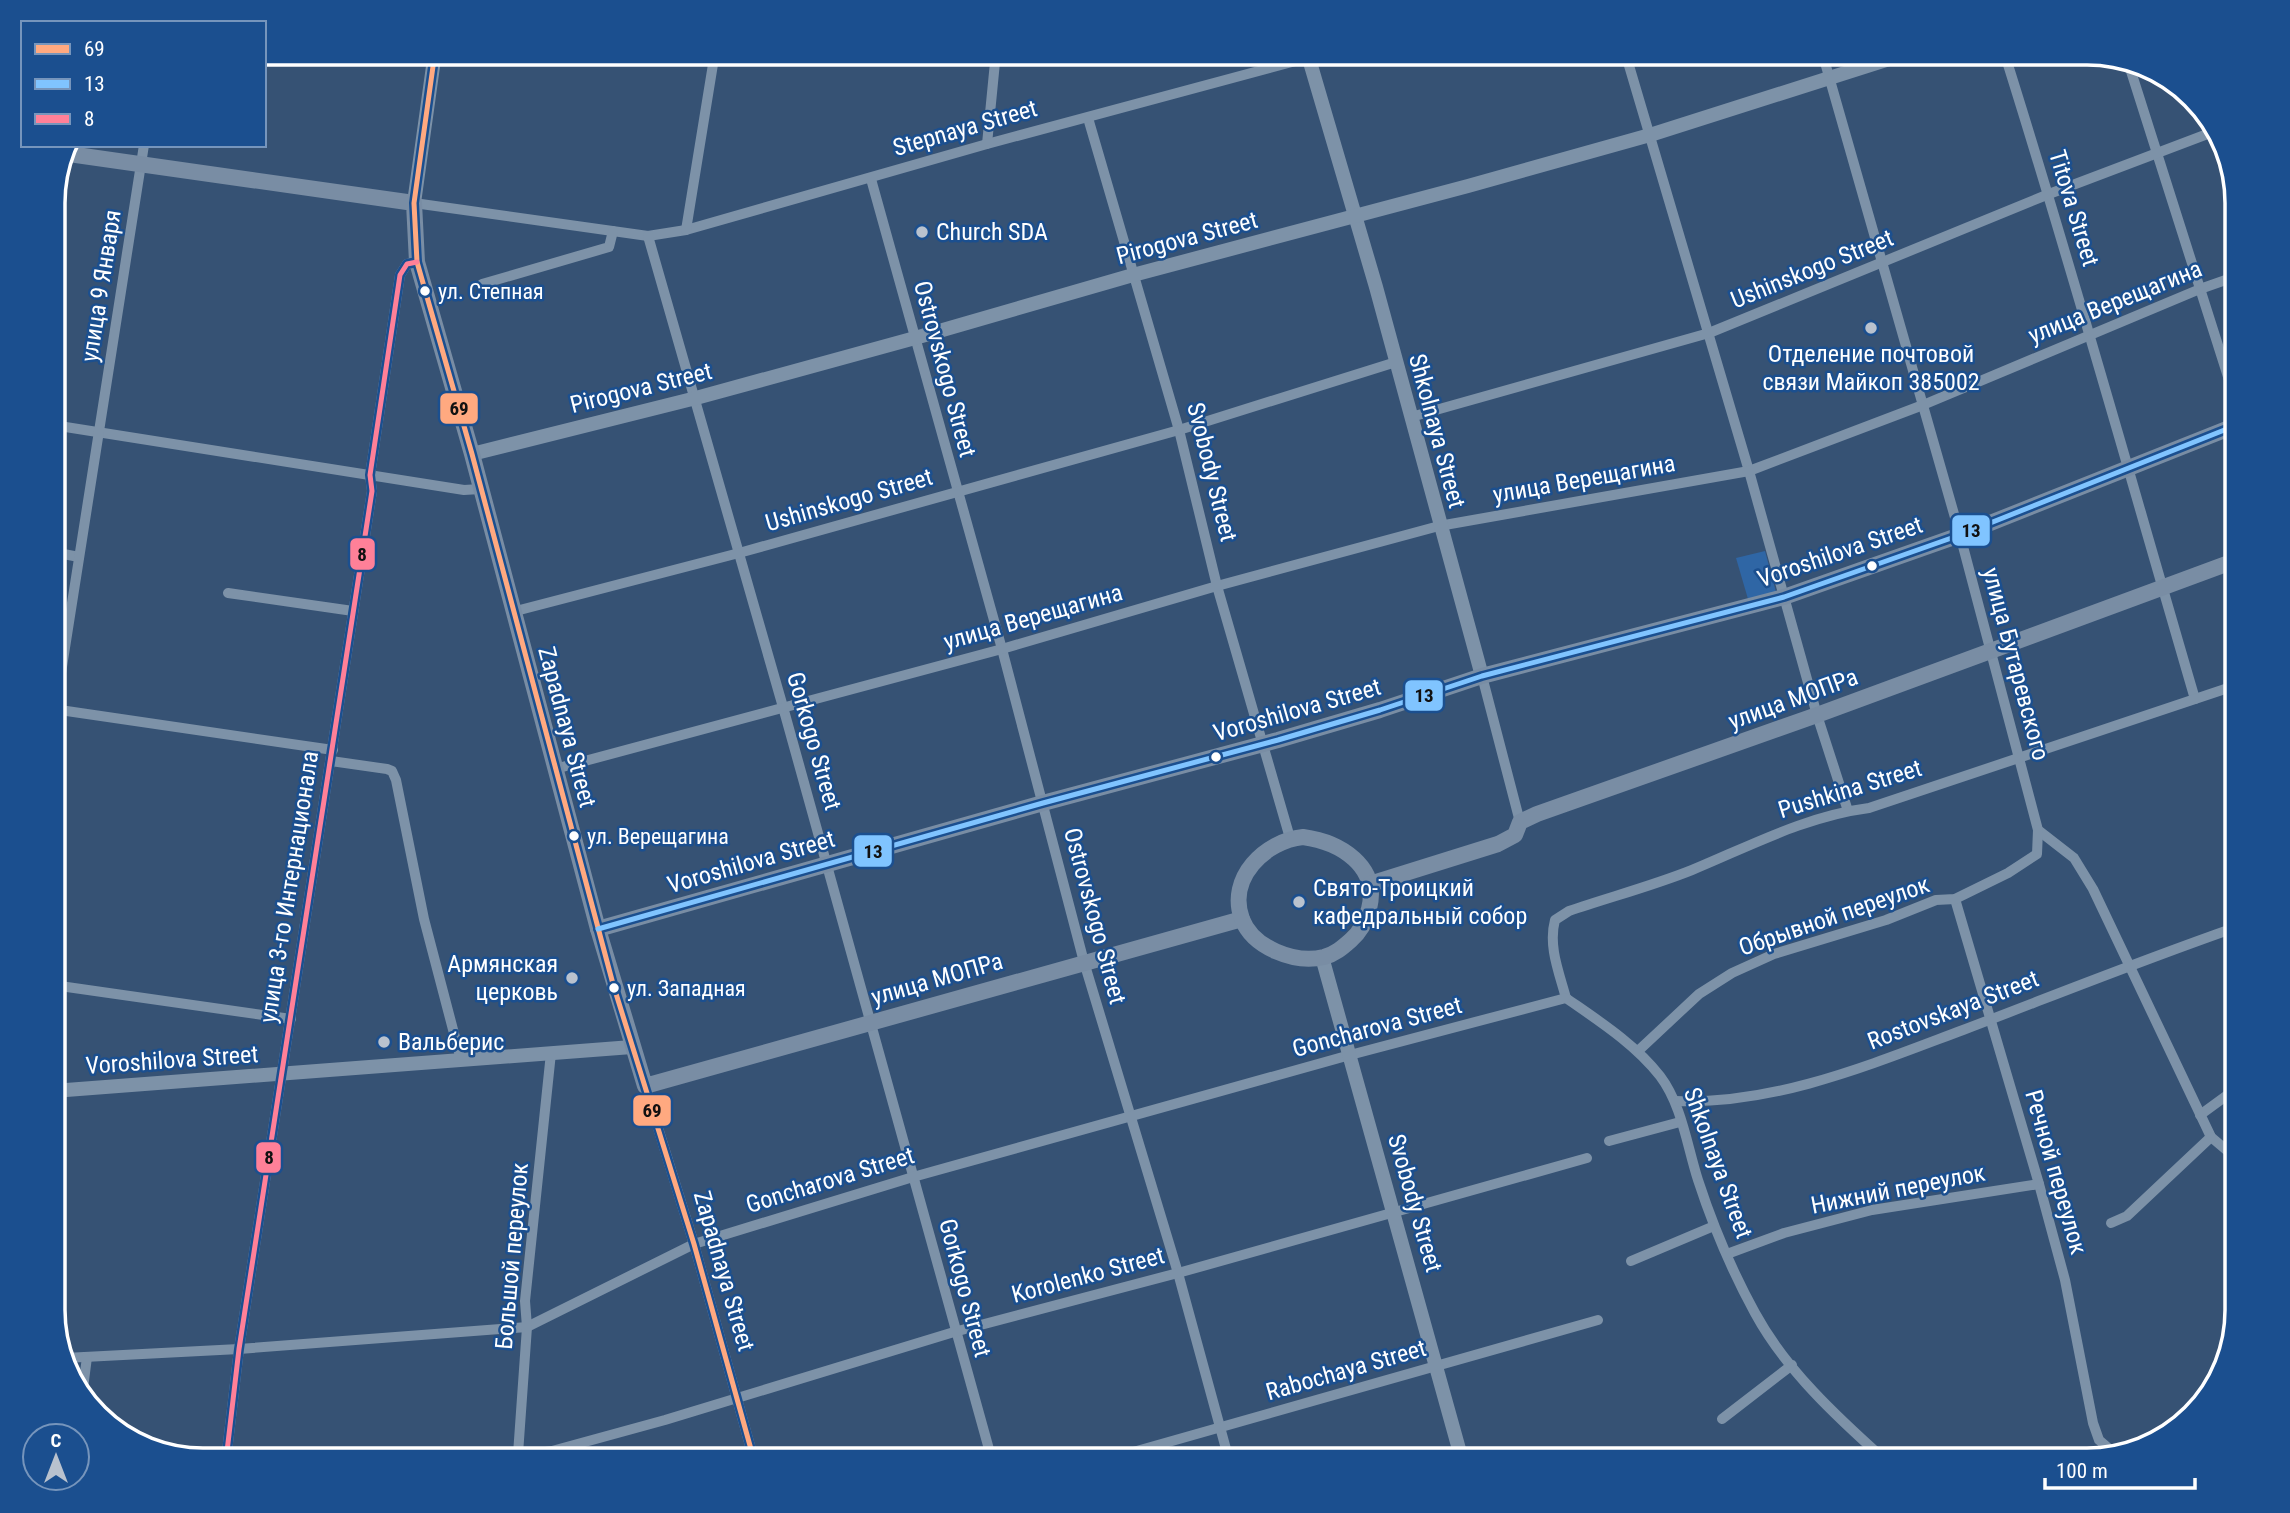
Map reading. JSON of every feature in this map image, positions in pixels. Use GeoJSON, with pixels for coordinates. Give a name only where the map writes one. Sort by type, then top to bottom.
{"type":"FeatureCollection","features":[{"type":"Feature","properties":{"kind":"main road","name":"Stepnaya Street"},"geometry":{"type":"LineString","coordinates":[[73,155],[414,203]]}},
{"type":"Feature","properties":{"kind":"main road","name":"Zapadnaya Street"},"geometry":{"type":"LineString","coordinates":[[414,203],[417,262],[472,454],[598,929],[645,1086]]}},
{"type":"Feature","properties":{"kind":"main road","name":"Voroshilova Street"},"geometry":{"type":"LineString","coordinates":[[598,929],[1043,803],[1264,744],[1482,676],[1784,597],[1960,535],[2225,430]]}},
{"type":"Feature","properties":{"kind":"main road","name":"улица МОПРа"},"geometry":{"type":"LineString","coordinates":[[1370,884],[1498,844],[1515,835],[1520,822],[2225,565]]}},
{"type":"Feature","properties":{"kind":"main road"},"geometry":{"type":"LineString","coordinates":[[1290,838],[1317,839],[1335,845],[1350,854],[1362,866],[1370,884],[1371,901],[1361,928],[1340,950],[1322,957],[1283,954],[1265,946],[1251,934],[1242,919],[1241,888],[1246,873],[1261,854],[1290,838]]}},
{"type":"Feature","properties":{"kind":"main road","name":"улица МОПРа"},"geometry":{"type":"LineString","coordinates":[[645,1086],[1242,919]]}},
{"type":"Feature","properties":{"kind":"street"},"geometry":{"type":"LineString","coordinates":[[414,203],[433,65]]}},
{"type":"Feature","properties":{"kind":"street"},"geometry":{"type":"LineString","coordinates":[[686,230],[713,65]]}},
{"type":"Feature","properties":{"kind":"street"},"geometry":{"type":"LineString","coordinates":[[988,144],[995,65]]}},
{"type":"Feature","properties":{"kind":"street","name":"Stepnaya Street"},"geometry":{"type":"LineString","coordinates":[[414,203],[648,236],[686,230],[1270,65]]}},
{"type":"Feature","properties":{"kind":"street","name":"Shkolnaya Street"},"geometry":{"type":"LineString","coordinates":[[1311,65],[1396,362],[1520,822]]}},
{"type":"Feature","properties":{"kind":"street"},"geometry":{"type":"LineString","coordinates":[[1629,65],[1749,471],[1817,715],[1848,811]]}},
{"type":"Feature","properties":{"kind":"street","name":"улица Бутаревского"},"geometry":{"type":"LineString","coordinates":[[1825,65],[1960,535],[2038,830]]}},
{"type":"Feature","properties":{"kind":"street","name":"Pirogova Street"},"geometry":{"type":"LineString","coordinates":[[472,454],[696,398],[1133,275],[1337,222],[1354,215],[1371,213],[1650,135],[1872,65]]}},
{"type":"Feature","properties":{"kind":"street","name":"Titova Street"},"geometry":{"type":"LineString","coordinates":[[2008,65],[2049,194],[2195,699]]}},
{"type":"Feature","properties":{"kind":"street"},"geometry":{"type":"LineString","coordinates":[[2131,72],[2225,365]]}},
{"type":"Feature","properties":{"kind":"street","name":"Svobody Street"},"geometry":{"type":"LineString","coordinates":[[1088,118],[1179,430],[1217,586],[1290,838]]}},
{"type":"Feature","properties":{"kind":"street","name":"Ushinskogo Street"},"geometry":{"type":"LineString","coordinates":[[1411,417],[1709,333],[2049,194],[2207,134]]}},
{"type":"Feature","properties":{"kind":"street","name":"улица 9 Января"},"geometry":{"type":"LineString","coordinates":[[65,642],[144,147]]}},
{"type":"Feature","properties":{"kind":"street","name":"Ostrovskogo Street"},"geometry":{"type":"LineString","coordinates":[[871,179],[1002,649],[1084,962],[1178,1273],[1225,1448]]}},
{"type":"Feature","properties":{"kind":"street"},"geometry":{"type":"LineString","coordinates":[[482,284],[610,247],[613,232]]}},
{"type":"Feature","properties":{"kind":"street","name":"Gorkogo Street"},"geometry":{"type":"LineString","coordinates":[[648,236],[783,707],[988,1448]]}},
{"type":"Feature","properties":{"kind":"street","name":"улица 3-го Интернационала"},"geometry":{"type":"LineString","coordinates":[[228,1448],[239,1349],[372,491],[370,475],[400,275],[407,264],[417,262]]}},
{"type":"Feature","properties":{"kind":"street","name":"улица Верещагина"},"geometry":{"type":"LineString","coordinates":[[555,769],[1002,649],[1217,586],[1439,526],[1749,471],[1923,405],[2089,334],[2225,280]]}},
{"type":"Feature","properties":{"kind":"street","name":"Ushinskogo Street"},"geometry":{"type":"LineString","coordinates":[[512,612],[739,553],[1179,430],[1396,362]]}},
{"type":"Feature","properties":{"kind":"street"},"geometry":{"type":"LineString","coordinates":[[65,427],[464,490],[481,489]]}},
{"type":"Feature","properties":{"kind":"street"},"geometry":{"type":"LineString","coordinates":[[65,554],[79,557]]}},
{"type":"Feature","properties":{"kind":"street"},"geometry":{"type":"LineString","coordinates":[[228,593],[353,611]]}},
{"type":"Feature","properties":{"kind":"street","name":"Pushkina Street"},"geometry":{"type":"LineString","coordinates":[[1566,998],[1553,949],[1552,934],[1555,920],[1569,911],[1691,870],[1761,838],[1848,811],[1869,808],[2225,689]]}},
{"type":"Feature","properties":{"kind":"street"},"geometry":{"type":"LineString","coordinates":[[65,711],[332,755],[392,771],[424,919],[461,1060]]}},
{"type":"Feature","properties":{"kind":"street"},"geometry":{"type":"LineString","coordinates":[[2038,830],[2074,859],[2093,889],[2211,1137],[2225,1148]]}},
{"type":"Feature","properties":{"kind":"street","name":"Обрывной переулок"},"geometry":{"type":"LineString","coordinates":[[1637,1051],[1699,994],[1732,973],[1774,954],[1886,920],[1936,900],[1955,899],[2008,873],[2037,854],[2038,830]]}},
{"type":"Feature","properties":{"kind":"street","name":"Речной переулок"},"geometry":{"type":"LineString","coordinates":[[1955,899],[2065,1280],[2093,1423],[2099,1440],[2107,1447]]}},
{"type":"Feature","properties":{"kind":"street","name":"Rostovskaya Street"},"geometry":{"type":"LineString","coordinates":[[1676,1101],[1707,1102],[1775,1092],[1891,1057],[2128,965],[2225,931]]}},
{"type":"Feature","properties":{"kind":"street","name":"Svobody Street"},"geometry":{"type":"LineString","coordinates":[[1322,957],[1458,1448]]}},
{"type":"Feature","properties":{"kind":"street","name":"Voroshilova Street"},"geometry":{"type":"LineString","coordinates":[[65,987],[291,1019]]}},
{"type":"Feature","properties":{"kind":"street","name":"Shkolnaya Street"},"geometry":{"type":"LineString","coordinates":[[1566,998],[1637,1051],[1660,1076],[1676,1101],[1714,1226],[1755,1314],[1792,1365],[1833,1413],[1871,1448]]}},
{"type":"Feature","properties":{"kind":"street","name":"Goncharova Street"},"geometry":{"type":"LineString","coordinates":[[73,1358],[239,1349],[527,1327],[694,1244],[913,1177],[1350,1055],[1566,998]]}},
{"type":"Feature","properties":{"kind":"street","name":"Voroshilova Street"},"geometry":{"type":"LineString","coordinates":[[65,1090],[632,1047]]}},
{"type":"Feature","properties":{"kind":"street","name":"Большой переулок"},"geometry":{"type":"LineString","coordinates":[[516,1448],[527,1327],[525,1301],[551,1053]]}},
{"type":"Feature","properties":{"kind":"street","name":"Zapadnaya Street"},"geometry":{"type":"LineString","coordinates":[[645,1086],[694,1244],[750,1448]]}},
{"type":"Feature","properties":{"kind":"street"},"geometry":{"type":"LineString","coordinates":[[2200,1115],[2225,1097]]}},
{"type":"Feature","properties":{"kind":"street"},"geometry":{"type":"LineString","coordinates":[[1609,1141],[1681,1122]]}},
{"type":"Feature","properties":{"kind":"street"},"geometry":{"type":"LineString","coordinates":[[2111,1223],[2127,1216],[2211,1137]]}},
{"type":"Feature","properties":{"kind":"street","name":"Korolenko Street"},"geometry":{"type":"LineString","coordinates":[[563,1448],[737,1399],[954,1332],[1178,1273],[1587,1158]]}},
{"type":"Feature","properties":{"kind":"street","name":"Нижний переулок"},"geometry":{"type":"LineString","coordinates":[[1727,1254],[1784,1233],[1849,1215],[2039,1184]]}},
{"type":"Feature","properties":{"kind":"street"},"geometry":{"type":"LineString","coordinates":[[1631,1261],[1714,1226]]}},
{"type":"Feature","properties":{"kind":"street","name":"Rabochaya Street"},"geometry":{"type":"LineString","coordinates":[[1150,1448],[1598,1320]]}},
{"type":"Feature","properties":{"kind":"street"},"geometry":{"type":"LineString","coordinates":[[84,1380],[87,1357]]}},
{"type":"Feature","properties":{"kind":"street"},"geometry":{"type":"LineString","coordinates":[[1723,1419],[1792,1365]]}},
{"type":"Feature","properties":{"kind":"shaded area"},"geometry":{"type":"Polygon","coordinates":[[[1765,551],[1776,592],[1748,599],[1736,558],[1765,551]]]}},
{"type":"Feature","properties":{"kind":"transit line","name":"69"},"geometry":{"type":"LineString","coordinates":[[433,65],[414,203],[417,262],[472,454],[613,984],[694,1244],[751,1448]]}},
{"type":"Feature","properties":{"kind":"transit line","name":"8"},"geometry":{"type":"LineString","coordinates":[[227,1448],[239,1349],[372,491],[370,475],[400,275],[407,264],[417,262]]}},
{"type":"Feature","properties":{"kind":"transit line","name":"13"},"geometry":{"type":"LineString","coordinates":[[598,929],[1043,803],[1278,740],[1482,676],[1784,597],[1960,535],[2225,430]]}},
{"type":"Feature","properties":{"kind":"place","name":"Church SDA"},"geometry":{"type":"Point","coordinates":[922,232]}},
{"type":"Feature","properties":{"kind":"place","name":"ул. Степная"},"geometry":{"type":"Point","coordinates":[425,291]}},
{"type":"Feature","properties":{"kind":"place","name":"Отделение почтовой связи Майкоп 385002"},"geometry":{"type":"Point","coordinates":[1871,328]}},
{"type":"Feature","properties":{"kind":"place","name":"ул. Верещагина"},"geometry":{"type":"Point","coordinates":[574,836]}},
{"type":"Feature","properties":{"kind":"place","name":"Свято-Троицкий кафедральный собор"},"geometry":{"type":"Point","coordinates":[1299,902]}},
{"type":"Feature","properties":{"kind":"place","name":"Армянская церковь"},"geometry":{"type":"Point","coordinates":[572,978]}},
{"type":"Feature","properties":{"kind":"place","name":"ул. Западная"},"geometry":{"type":"Point","coordinates":[614,988]}},
{"type":"Feature","properties":{"kind":"place","name":"Вальберис"},"geometry":{"type":"Point","coordinates":[384,1042]}}]}
